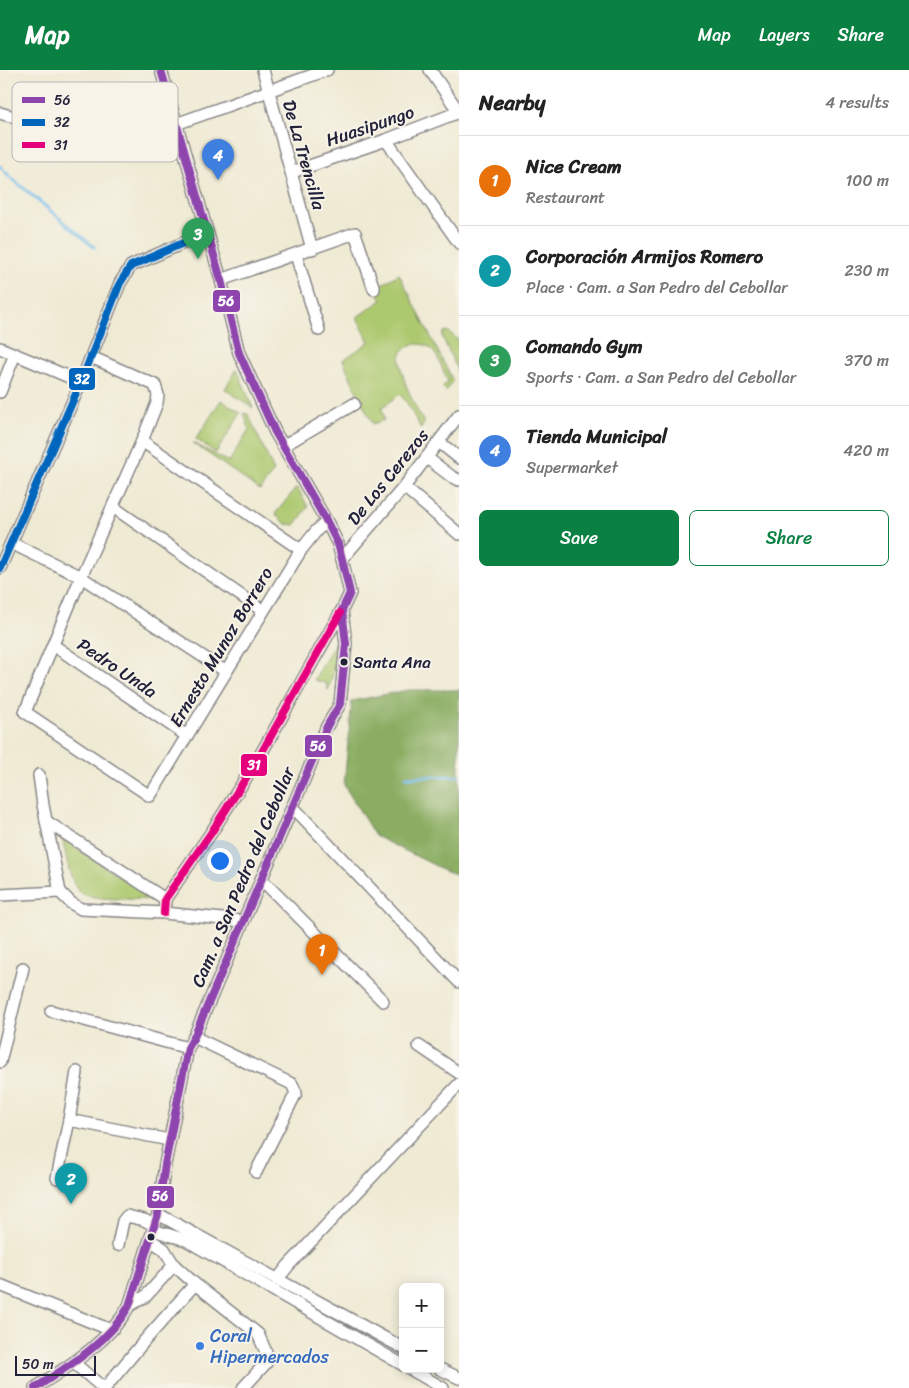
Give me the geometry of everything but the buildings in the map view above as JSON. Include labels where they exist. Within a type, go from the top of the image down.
[{"type":"street","name":"De La Trencilla","points":[[263,70],[312,248]]},
{"type":"street","points":[[178,118],[269,92],[327,70]]},
{"type":"street","points":[[430,70],[459,112]]},
{"type":"street","name":"Huasipungo","points":[[292,172],[386,140],[459,112]]},
{"type":"street","name":"Cam. a San Pedro del Cebollar","points":[[36,1388],[74,1363],[111,1330],[130,1306],[154,1227],[188,1048],[327,726],[340,704],[346,644],[342,610],[350,594],[338,544],[283,446],[239,353],[178,133]]},
{"type":"street","points":[[386,140],[459,243]]},
{"type":"street","points":[[0,568],[81,382],[120,283],[131,266],[206,233]]},
{"type":"street","points":[[220,280],[356,234],[374,289]]},
{"type":"street","points":[[296,255],[319,330]]},
{"type":"street","points":[[0,348],[81,382]]},
{"type":"street","points":[[0,392],[15,354]]},
{"type":"street","points":[[53,645],[81,577],[142,441],[158,394],[155,385],[91,357]]},
{"type":"street","points":[[283,446],[354,404]]},
{"type":"street","name":"De Los Cerezos","points":[[342,559],[404,488],[459,415]]},
{"type":"street","points":[[142,441],[301,550]]},
{"type":"street","points":[[439,442],[459,458]]},
{"type":"street","points":[[427,458],[459,480]]},
{"type":"street","points":[[404,488],[459,534]]},
{"type":"street","points":[[113,507],[263,611]]},
{"type":"street","name":"Ernesto Munoz Borrero","points":[[53,645],[25,712],[150,796],[301,550],[317,530],[327,522]]},
{"type":"street","points":[[11,543],[81,577],[225,671]]},
{"type":"street","points":[[164,913],[165,899],[211,833],[258,759],[342,610]]},
{"type":"street","name":"Pedro Unda","points":[[53,645],[187,736]]},
{"type":"street","points":[[39,775],[60,892],[71,903],[82,909],[164,913],[242,921]]},
{"type":"street","points":[[292,806],[459,982]]},
{"type":"street","points":[[46,820],[165,899]]},
{"type":"street","points":[[261,879],[383,1001]]},
{"type":"street","points":[[0,894],[60,892]]},
{"type":"street","points":[[0,1062],[23,968]]},
{"type":"street","points":[[51,1011],[188,1048]]},
{"type":"street","points":[[194,1037],[292,1084],[296,1093],[256,1172]]},
{"type":"street","points":[[419,1046],[459,1073]]},
{"type":"street","points":[[57,1178],[77,1072]]},
{"type":"street","points":[[277,1280],[459,1084]]},
{"type":"street","points":[[69,1120],[170,1140]]},
{"type":"street","points":[[118,1245],[127,1216],[186,1240],[399,1363]]},
{"type":"street","points":[[154,1227],[277,1280],[399,1346]]},
{"type":"street","points":[[154,1227],[174,1265],[258,1334],[263,1342],[266,1352],[266,1363],[251,1385]]},
{"type":"street","points":[[130,1306],[146,1296],[174,1265]]},
{"type":"street","points":[[74,1363],[104,1388],[195,1284]]},
{"type":"street","points":[[0,1285],[111,1330]]},
{"type":"street","points":[[444,1371],[459,1378]]},
{"type":"street","points":[[417,1373],[443,1388]]},
{"type":"green space","points":[[399,274],[453,381],[446,391],[442,387],[448,382],[437,358],[429,347],[418,344],[407,347],[403,351],[400,356],[401,370],[409,393],[424,423],[421,429],[400,394],[382,408],[384,420],[373,424],[343,360],[369,342],[357,317],[382,300],[374,289]]},
{"type":"green space","points":[[445,331],[449,332],[459,341],[458,372],[442,336]]},
{"type":"green space","points":[[237,369],[253,408],[225,389]]},
{"type":"green space","points":[[221,400],[241,413],[216,453],[196,439]]},
{"type":"green space","points":[[244,413],[248,414],[274,471],[260,490],[193,443],[229,462],[249,429]]},
{"type":"green space","points":[[297,487],[308,507],[295,525],[286,524],[275,514]]},
{"type":"green space","points":[[339,636],[333,674],[328,690],[326,683],[314,680]]},
{"type":"green space","points":[[408,690],[459,690],[459,875],[444,870],[375,836],[344,785],[352,701]]},
{"type":"green space","points":[[62,839],[154,899],[102,898],[78,891],[70,873]]},
{"type":"waterway","points":[[0,166],[10,177],[94,247]]},
{"type":"waterway","points":[[406,777],[459,776]]},
{"type":"transit line","name":"56","points":[[161,70],[164,82]]},
{"type":"transit line","name":"56","points":[[35,1388],[74,1362],[99,1342],[111,1331],[129,1306],[158,1214],[165,1164],[188,1048],[327,726],[340,704],[346,644],[342,610],[350,593],[338,544],[275,432],[239,353],[221,280],[178,130]]},
{"type":"transit line","name":"32","points":[[0,568],[81,382],[120,283],[131,266],[206,233]]},
{"type":"transit line","name":"31","points":[[164,913],[165,899],[211,833],[258,759],[340,613]]},
{"type":"place","name":"Tienda Municipal","points":[[218,180]]},
{"type":"place","name":"Comando Gym","points":[[198,259]]},
{"type":"place","name":"Santa Ana","points":[[344,662]]},
{"type":"place","name":"Nice Cream","points":[[322,975]]},
{"type":"place","name":"Corporación Armijos Romero","points":[[71,1204]]},
{"type":"place","name":"Coral Hipermercados","points":[[200,1346]]}]
